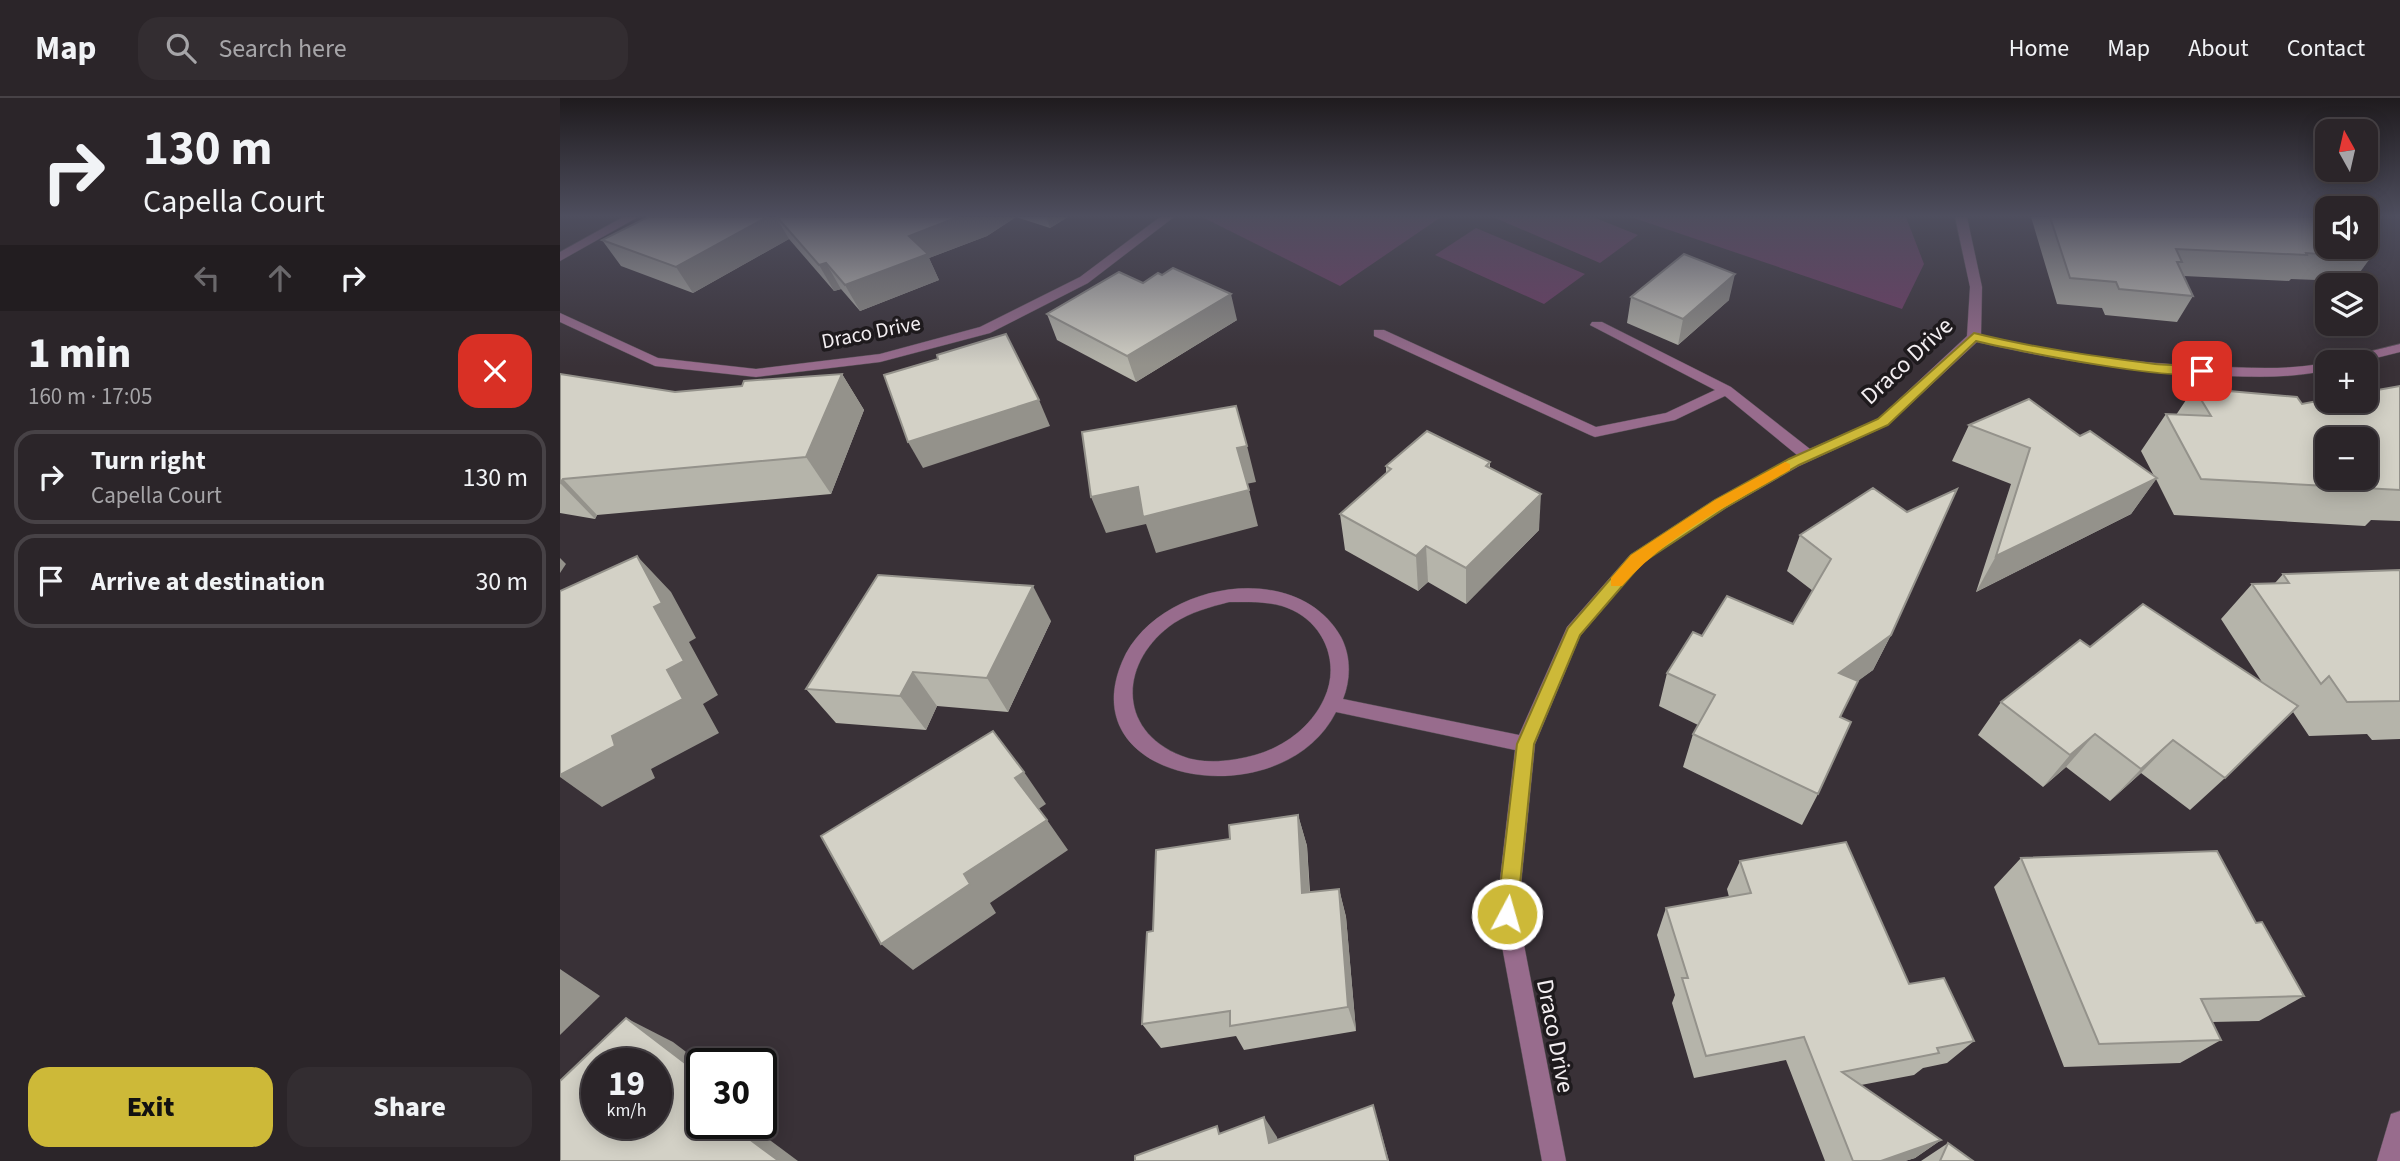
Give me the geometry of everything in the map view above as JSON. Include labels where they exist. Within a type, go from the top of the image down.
[{"type":"street","name":"Draco Drive","points":[[560,317],[655,362],[756,373],[880,358],[985,330],[1084,280],[1102,267]]},
{"type":"street","name":"Draco Drive","points":[[1554,1161],[1507,914],[1525,744],[1573,632],[1636,559],[1720,504],[1809,456],[1883,422],[1974,337],[1976,287],[1972,267]]},
{"type":"street","points":[[1597,325],[1726,390],[1809,456]]},
{"type":"street","points":[[1379,333],[1595,432],[1670,417],[1726,390]]},
{"type":"street","points":[[1974,337],[2026,350],[2176,371],[2305,372],[2315,369]]},
{"type":"street","points":[[2378,354],[2400,348]]},
{"type":"street","points":[[1229,596],[1264,596],[1296,604],[1322,621],[1338,645],[1341,674],[1332,704],[1314,730],[1287,750],[1254,764],[1217,770],[1183,766],[1154,753],[1133,733],[1121,706],[1124,676],[1138,646],[1163,622],[1194,605],[1229,596]]},
{"type":"street","points":[[1332,704],[1525,744]]},
{"type":"street","points":[[2389,1161],[2400,1123]]},
{"type":"shaded area","points":[[1301,267],[1368,267],[1340,286]]},
{"type":"shaded area","points":[[1461,267],[1567,267],[1585,274],[1544,304]]},
{"type":"shaded area","points":[[1777,267],[1923,267],[1902,309]]},
{"type":"building","points":[[829,267],[894,267],[845,285]]},
{"type":"building","points":[[1668,267],[1716,267],[1735,274],[1683,319],[1631,297]]},
{"type":"building","points":[[2066,267],[2179,267],[2193,296],[2119,289],[2116,282],[2070,278]]},
{"type":"building","points":[[1173,268],[1231,294],[1127,356],[1047,314],[1119,272],[1143,283],[1158,273],[1162,275]]},
{"type":"building","points":[[1006,334],[1039,400],[908,442],[884,375]]},
{"type":"building","points":[[560,374],[675,392],[742,386],[744,381],[842,374],[806,457],[563,479],[560,483]]},
{"type":"building","points":[[2400,386],[2400,490],[2378,489],[2378,427],[2315,427],[2315,485],[2201,479],[2166,414],[2211,416],[2194,388],[2297,397],[2302,404],[2315,402],[2315,413],[2378,413],[2378,390]]},
{"type":"building","points":[[2029,399],[2080,436],[2090,431],[2157,478],[1996,556],[2030,448],[1969,425]]},
{"type":"building","points":[[1236,406],[1247,446],[1237,448],[1249,490],[1143,517],[1138,487],[1091,497],[1082,432]]},
{"type":"building","points":[[1427,431],[1490,462],[1486,466],[1541,494],[1466,568],[1426,546],[1416,556],[1340,514],[1391,469],[1386,466]]},
{"type":"building","points":[[1873,488],[1907,512],[1957,489],[1891,635],[1839,673],[1858,681],[1840,717],[1851,722],[1818,794],[1693,734],[1715,695],[1667,673],[1693,632],[1702,636],[1727,596],[1793,624],[1831,559],[1800,535]]},
{"type":"building","points":[[637,556],[662,603],[654,607],[684,661],[667,670],[683,699],[612,736],[615,746],[560,775],[560,591]]},
{"type":"building","points":[[2400,570],[2400,701],[2347,702],[2329,676],[2321,684],[2252,584],[2289,583],[2283,574]]},
{"type":"building","points":[[878,575],[1033,586],[987,678],[913,672],[900,696],[806,689]]},
{"type":"building","points":[[2143,604],[2298,706],[2225,778],[2173,740],[2141,769],[2095,734],[2070,755],[2001,702],[2080,640],[2090,647]]},
{"type":"building","points":[[993,731],[1024,772],[1015,778],[1047,820],[964,874],[970,884],[881,944],[821,836]]},
{"type":"building","points":[[1298,815],[1302,893],[1339,889],[1348,1007],[1230,1026],[1230,1011],[1142,1024],[1147,932],[1153,931],[1156,850],[1230,839],[1229,825]]},
{"type":"building","points":[[1846,842],[1909,984],[1944,978],[1974,1041],[1937,1048],[1939,1053],[1842,1072],[1941,1140],[1881,1161],[1853,1161],[1804,1037],[1706,1056],[1682,978],[1688,978],[1666,908],[1751,893],[1740,861]]},
{"type":"building","points":[[2217,851],[2256,923],[2262,922],[2304,996],[2201,999],[2221,1040],[2099,1044],[2021,858]]},
{"type":"building","points":[[626,1018],[665,1048],[595,1048]]},
{"type":"building","points":[[672,1053],[686,1064],[686,1139],[749,1139],[779,1161],[560,1161],[560,1081],[581,1061],[581,1139],[672,1139]]},
{"type":"building","points":[[1373,1105],[1388,1161],[1135,1161],[1135,1156],[1217,1126],[1219,1134],[1264,1117],[1269,1143]]},
{"type":"building","points":[[1948,1143],[1973,1161],[1940,1161]]},
{"type":"slow traffic","points":[[1617,582],[1636,559],[1720,504],[1785,467]]},
{"type":"route","points":[[1507,914],[1525,744],[1573,632],[1636,559],[1720,504],[1794,462],[1883,422],[1974,337],[2026,350],[2176,371],[2202,371]]}]
